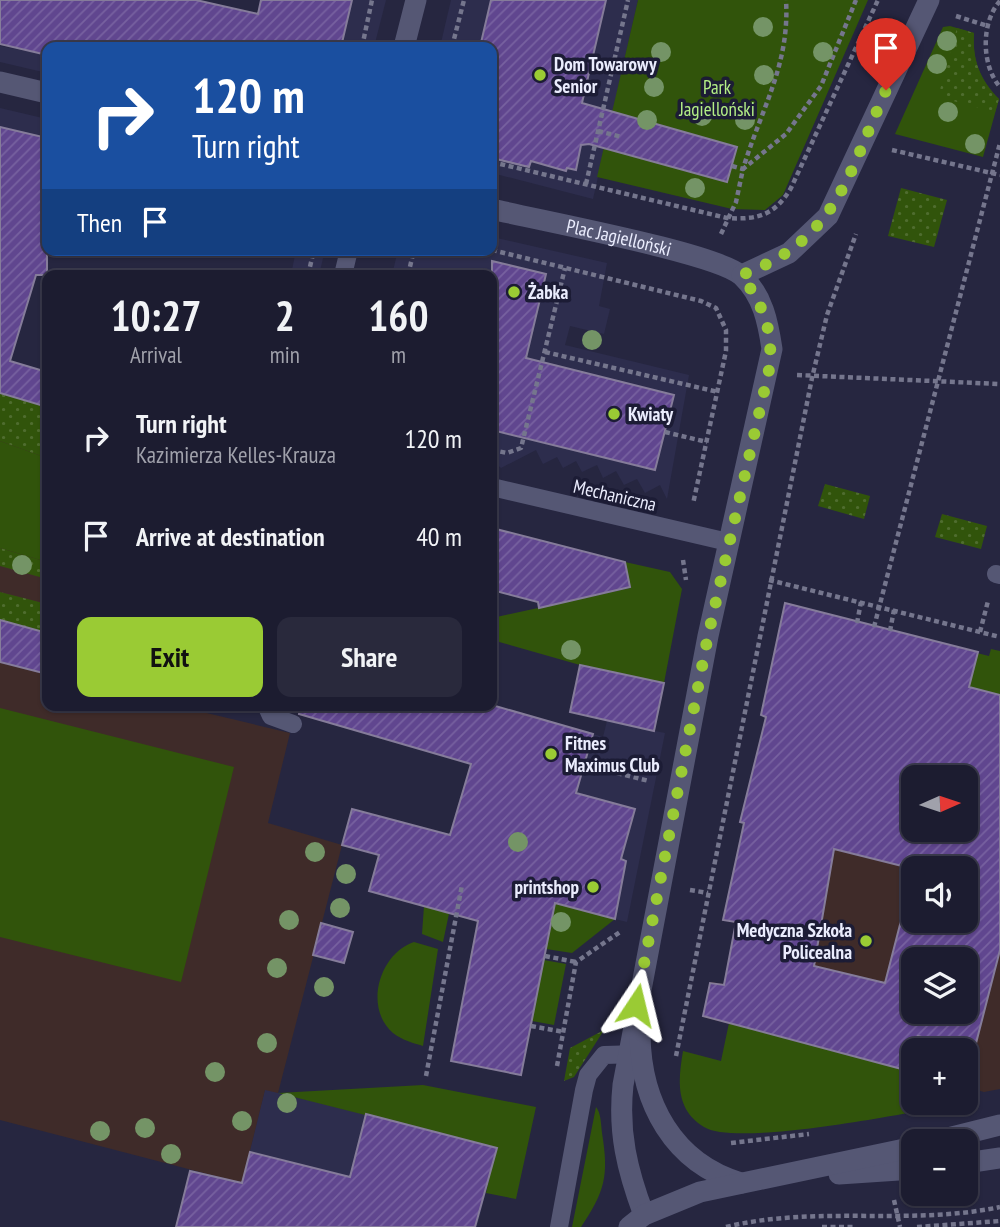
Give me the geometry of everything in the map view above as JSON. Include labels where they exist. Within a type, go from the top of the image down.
[{"type":"street","points":[[405,42],[416,0]]},
{"type":"street","points":[[901,1150],[700,1192],[637,1221],[620,1117],[634,1053],[641,981],[728,542],[772,349],[767,316],[741,275],[789,253],[828,216],[936,6]]},
{"type":"street","points":[[0,82],[42,92]]},
{"type":"street","name":"Plac Jagielloński","points":[[497,210],[693,256],[721,264],[741,275]]},
{"type":"street","points":[[634,1053],[649,1099],[672,1139],[703,1167],[741,1183]]},
{"type":"street","points":[[978,1130],[1000,1125]]},
{"type":"street","points":[[978,1161],[1000,1158]]},
{"type":"street","points":[[777,1176],[901,1170]]},
{"type":"lane","name":"Mechaniczna","points":[[497,488],[728,542]]},
{"type":"lane","points":[[269,711],[271,716],[293,724]]},
{"type":"lane","points":[[559,1227],[589,1075],[604,1055],[634,1053]]},
{"type":"path","points":[[363,42],[372,0]]},
{"type":"path","points":[[453,42],[464,0]]},
{"type":"path","points":[[586,184],[628,0]]},
{"type":"path","points":[[727,218],[736,202],[743,169],[784,56],[786,0]]},
{"type":"path","points":[[743,169],[786,134],[821,86],[856,0]]},
{"type":"path","points":[[497,163],[727,218],[766,216],[781,205],[878,0]]},
{"type":"path","points":[[1000,1],[988,26],[988,62],[1000,87]]},
{"type":"path","points":[[936,6],[988,26]]},
{"type":"path","points":[[598,131],[622,137]]},
{"type":"path","points":[[874,627],[1000,143]]},
{"type":"path","points":[[886,148],[1000,176]]},
{"type":"path","points":[[732,166],[743,169]]},
{"type":"path","points":[[674,1067],[769,580],[812,378],[827,315],[860,222]]},
{"type":"path","points":[[497,451],[507,453],[522,448],[565,268]]},
{"type":"path","points":[[544,352],[718,392]]},
{"type":"path","points":[[812,378],[1000,384]]},
{"type":"path","points":[[664,432],[707,442]]},
{"type":"path","points":[[769,580],[1000,637]]},
{"type":"path","points":[[856,622],[861,602]]},
{"type":"path","points":[[890,631],[894,610]]},
{"type":"path","points":[[584,765],[650,781]]},
{"type":"path","points":[[426,1076],[462,885]]},
{"type":"path","points":[[556,1072],[576,962],[620,931],[623,918]]},
{"type":"path","points":[[545,956],[576,962]]},
{"type":"path","points":[[531,1026],[564,1031]]},
{"type":"path","points":[[725,1143],[816,1133]]},
{"type":"path","points":[[726,1227],[781,1219],[937,1216],[1000,1208]]},
{"type":"path","points":[[917,1227],[1000,1221]]},
{"type":"path","points":[[822,1227],[854,1227]]},
{"type":"shaded area","points":[[352,0],[386,0],[375,42],[342,42]]},
{"type":"shaded area","name":"Dom Towarowy Senior","points":[[451,0],[638,0],[593,199],[497,174],[497,42],[441,42]]},
{"type":"shaded area","points":[[0,46],[42,54],[42,72],[0,62]]},
{"type":"shaded area","points":[[0,108],[42,118],[42,137],[0,127]]},
{"type":"shaded area","points":[[497,238],[607,263],[599,306],[610,309],[604,334],[570,326],[565,345],[689,375],[667,499],[660,485],[645,493],[637,479],[624,485],[616,471],[603,478],[597,465],[582,472],[576,461],[563,468],[557,457],[543,464],[536,450],[501,468],[497,464],[497,270],[393,270],[397,256],[497,256]]},
{"type":"shaded area","points":[[295,256],[324,256],[320,270],[292,270]]},
{"type":"shaded area","points":[[0,393],[42,406],[42,711],[198,711],[290,733],[268,823],[342,845],[278,1093],[265,1090],[242,1183],[0,1120]]},
{"type":"shaded area","points":[[607,721],[665,733],[627,922],[615,919],[626,861],[552,840],[576,793],[593,734],[603,737]]},
{"type":"shaded area","name":"Medyczna Szkoła Policealna","points":[[740,820],[836,842],[835,849],[901,866],[901,933],[978,933],[978,910],[1000,891],[1000,1089],[978,1090],[978,1038],[901,1038],[901,1069],[703,1017],[710,982],[724,984],[736,923],[723,920],[744,824]]},
{"type":"shaded area","points":[[265,1089],[497,1148],[477,1227],[203,1227],[215,1177],[242,1182]]},
{"type":"green space","name":"Park Jagielloński","points":[[638,0],[868,0],[783,195],[765,210],[732,209],[597,177]]},
{"type":"green space","points":[[950,26],[974,33],[974,52],[979,69],[999,99],[983,157],[895,134],[943,27]]},
{"type":"green space","points":[[957,28],[974,33],[974,52],[979,69],[999,99],[995,112],[938,97]]},
{"type":"green space","points":[[901,188],[947,200],[934,247],[888,236]]},
{"type":"green space","points":[[0,393],[42,406],[42,456],[0,441]]},
{"type":"green space","points":[[0,441],[42,456],[42,561],[0,548]]},
{"type":"green space","points":[[825,484],[870,496],[864,519],[818,506]]},
{"type":"green space","points":[[942,514],[987,526],[981,549],[935,537]]},
{"type":"green space","points":[[0,548],[42,561],[42,578],[0,566]]},
{"type":"green space","points":[[625,562],[670,572],[682,589],[664,683],[580,665],[497,641],[497,617],[630,588]]},
{"type":"green space","points":[[0,592],[42,603],[42,632],[0,620]]},
{"type":"green space","points":[[991,649],[1000,651],[1000,695],[969,687],[977,653],[989,656]]},
{"type":"green space","points":[[0,708],[234,767],[181,982],[0,937]]},
{"type":"green space","points":[[434,871],[457,876],[443,942],[422,934],[424,906]]},
{"type":"green space","points":[[555,903],[615,919],[572,953],[546,949]]},
{"type":"green space","points":[[414,942],[438,949],[423,1046],[393,1033],[384,1022],[377,996],[385,969],[392,957]]},
{"type":"green space","points":[[544,960],[566,964],[554,1025],[532,1021]]},
{"type":"green space","points":[[729,1023],[901,1069],[901,1114],[789,1131],[723,1132],[704,1127],[688,1112],[683,1103],[680,1073],[683,1051],[721,1061]]},
{"type":"green space","points":[[604,1030],[574,1077],[564,1081],[570,1048]]},
{"type":"green space","points":[[423,1085],[536,1107],[516,1199],[486,1193],[496,1148],[278,1093]]},
{"type":"green space","points":[[596,1107],[600,1115],[604,1148],[603,1183],[581,1227],[572,1227]]},
{"type":"building","points":[[0,0],[196,0],[258,14],[261,0],[352,0],[342,42],[42,42],[42,54],[0,44]]},
{"type":"building","name":"Dom Towarowy Senior","points":[[491,0],[606,0],[582,103],[737,147],[727,182],[589,144],[581,145],[576,170],[567,168],[566,171],[531,161],[529,167],[497,159],[497,42],[481,42]]},
{"type":"building","points":[[0,127],[42,137],[42,256],[47,256],[47,270],[42,270],[42,275],[36,275],[10,361],[42,371],[42,406],[0,393]]},
{"type":"building","points":[[492,261],[546,274],[526,358],[674,395],[655,470],[497,431],[497,270],[492,270]]},
{"type":"building","points":[[497,529],[625,562],[630,587],[539,608],[538,602],[497,591]]},
{"type":"building","points":[[785,603],[978,652],[969,687],[1000,695],[1000,950],[977,1038],[901,1038],[901,1069],[703,1016],[710,983],[724,985],[736,922],[723,920],[744,823],[740,822],[766,717],[761,715]]},
{"type":"building","points":[[0,620],[42,632],[42,673],[0,662]]},
{"type":"building","points":[[580,665],[664,683],[654,731],[570,712]]},
{"type":"building","points":[[497,706],[593,734],[576,793],[635,809],[621,859],[626,861],[615,919],[555,903],[521,1075],[451,1061],[478,921],[369,891],[379,855],[342,845],[352,809],[450,835],[471,764],[299,714],[299,711],[497,711]]},
{"type":"building","points":[[321,923],[353,932],[344,963],[313,955]]},
{"type":"building","points":[[366,1114],[497,1148],[475,1227],[176,1227],[190,1171],[242,1183],[250,1152],[350,1177]]},
{"type":"place","name":"Dom Towarowy Senior","points":[[540,75]]},
{"type":"place","name":"Żabka","points":[[514,292]]},
{"type":"place","name":"Kwiaty","points":[[614,414]]},
{"type":"place","name":"Fitnes Maximus Club","points":[[551,754]]},
{"type":"place","name":"printshop","points":[[593,887]]},
{"type":"place","name":"Medyczna Szkoła Policealna","points":[[866,941]]},
{"type":"route","points":[[636,1005],[708,636],[769,370],[772,349],[767,316],[760,301],[741,275],[768,265],[801,245],[828,216],[886,90]]}]
